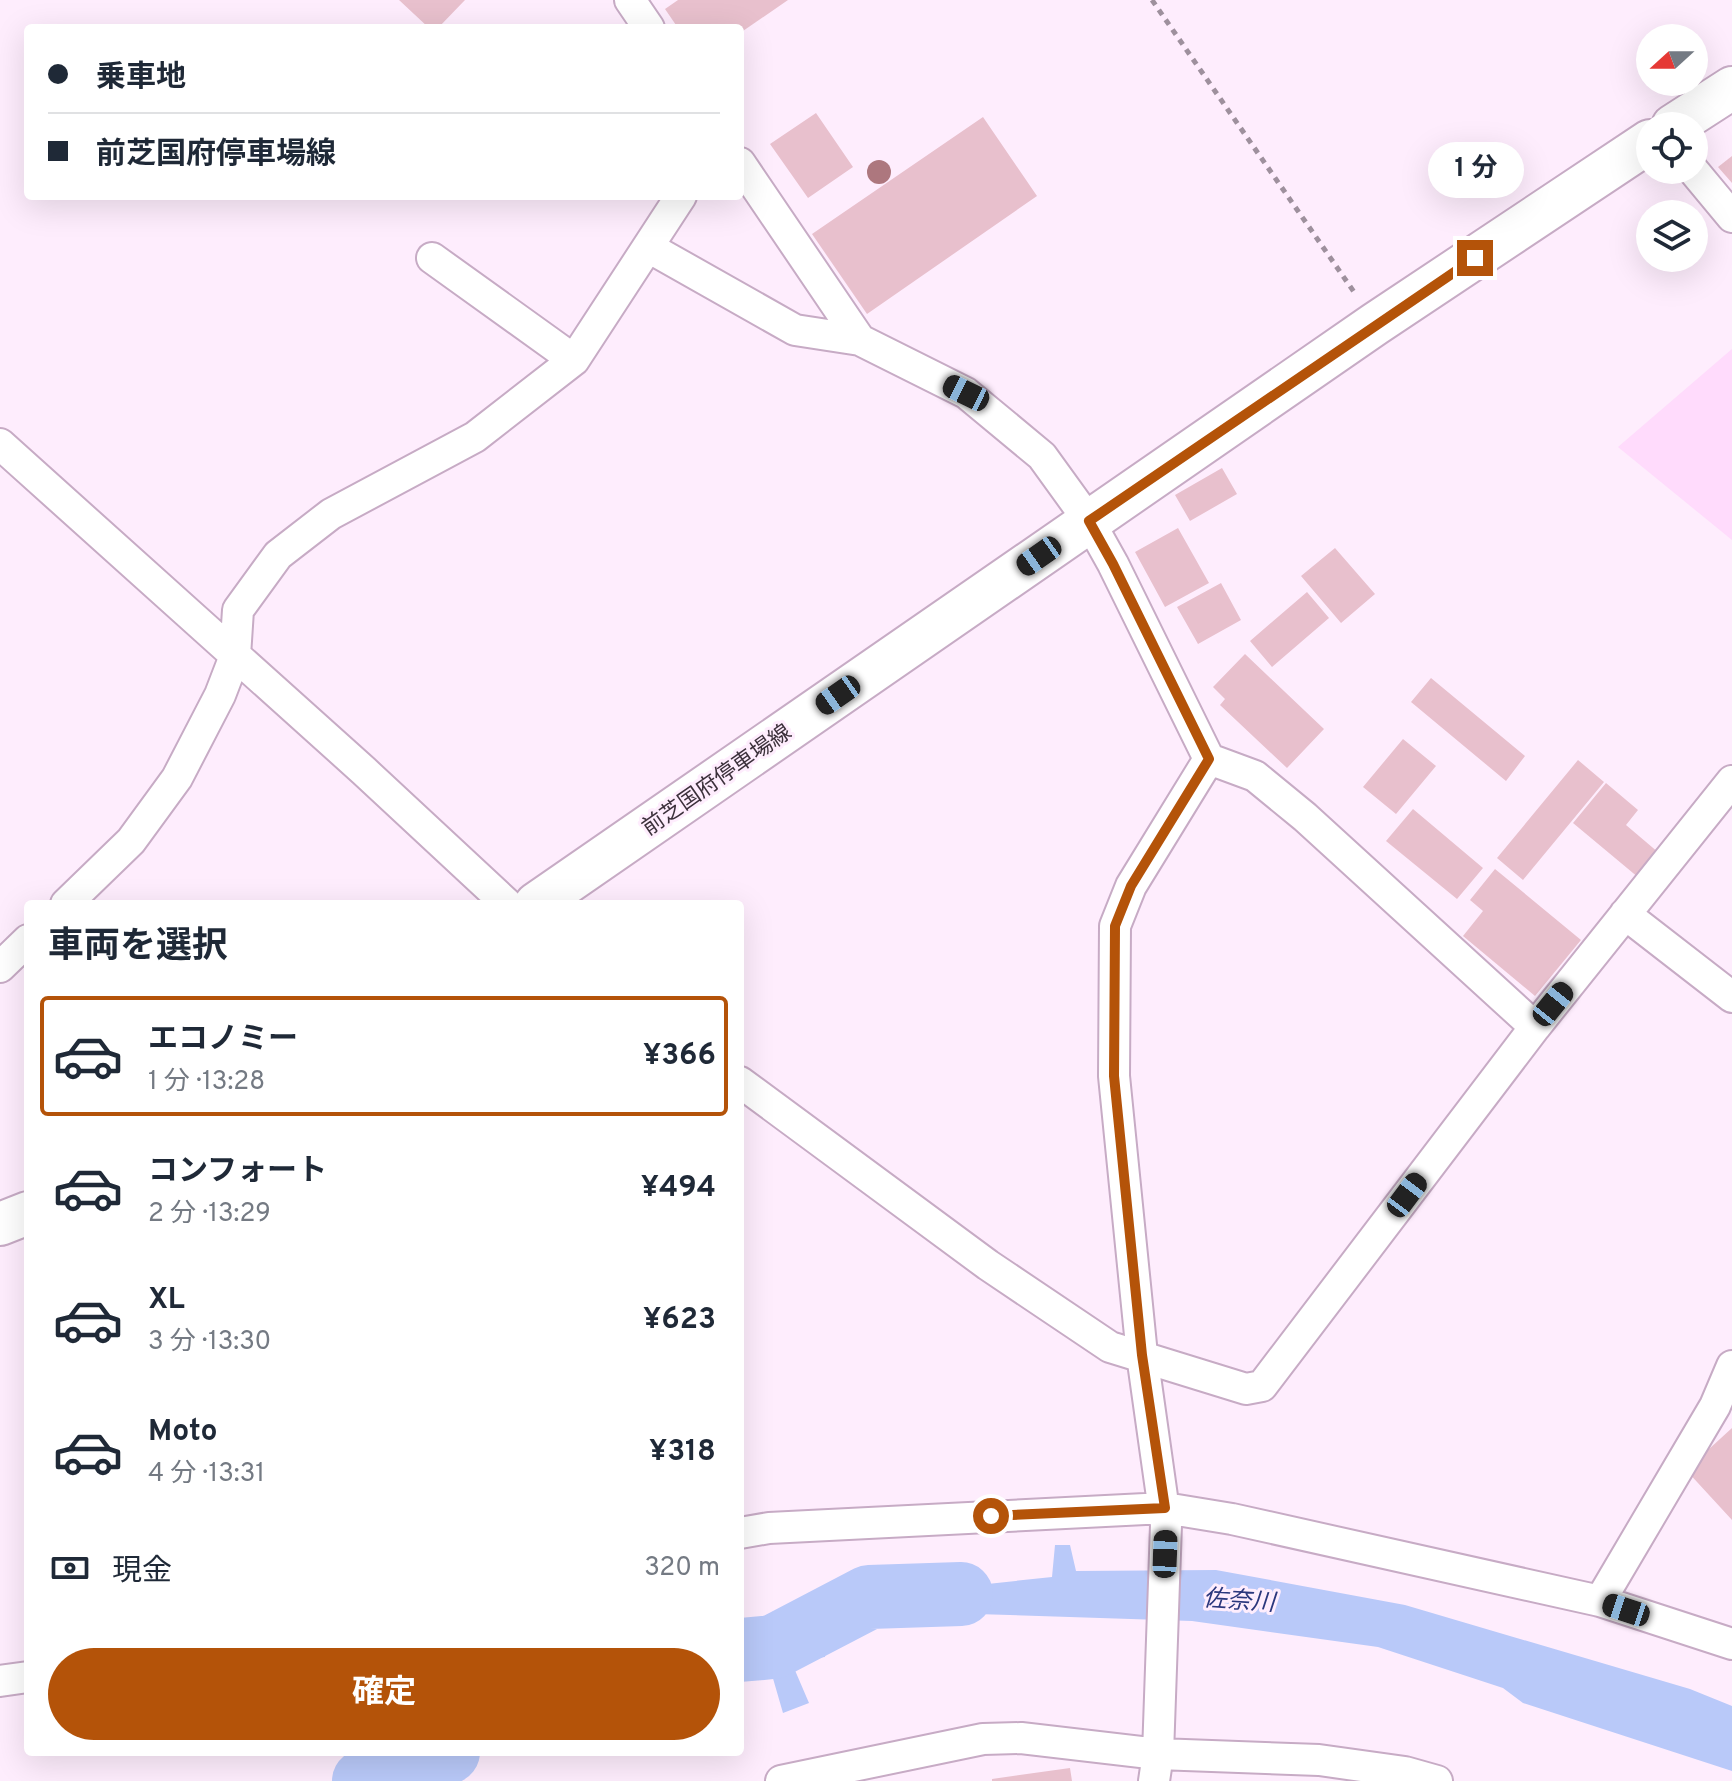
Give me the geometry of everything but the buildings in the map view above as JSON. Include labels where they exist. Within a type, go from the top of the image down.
[{"type":"main road","points":[[1695,112],[1732,88]]},
{"type":"main road","name":"前芝国府停車場線","points":[[542,900],[1375,324],[1636,150]]},
{"type":"main road","points":[[0,1224],[24,1215]]},
{"type":"street","points":[[630,0],[646,24]]},
{"type":"street","points":[[744,169],[860,340]]},
{"type":"street","points":[[1705,184],[1732,217]]},
{"type":"street","points":[[70,900],[131,841],[177,778],[220,695],[235,656],[238,610],[278,555],[331,514],[475,437],[574,360],[678,200]]},
{"type":"street","points":[[648,247],[795,330],[860,340],[966,393],[1042,456],[1089,521],[1113,564],[1209,759],[1255,776],[1305,817],[1535,1027]]},
{"type":"street","points":[[432,258],[574,360]]},
{"type":"street","points":[[0,444],[503,900]]},
{"type":"street","points":[[1157,1755],[1166,1516],[1142,1355],[1114,1076],[1115,926],[1131,886],[1209,759]]},
{"type":"street","points":[[744,1085],[988,1265],[1110,1347],[1246,1389],[1262,1386],[1535,1027],[1732,781]]},
{"type":"street","points":[[1625,914],[1732,997]]},
{"type":"street","points":[[0,967],[24,944]]},
{"type":"street","points":[[1600,1601],[1715,1406],[1732,1366]]},
{"type":"street","points":[[744,1532],[785,1527],[1166,1516],[1247,1522],[1600,1601],[1732,1644]]},
{"type":"street","points":[[0,1681],[24,1678]]},
{"type":"street","points":[[781,1781],[983,1739],[1021,1738],[1157,1755],[1319,1760],[1405,1772],[1437,1781]]},
{"type":"path","points":[[1152,0],[1375,324]]},
{"type":"shaded area","points":[[1732,349],[1732,540],[1618,447]]},
{"type":"water","points":[[1055,1545],[1070,1545],[1076,1571],[1216,1570],[1405,1605],[1690,1689],[1732,1706],[1732,1771],[1523,1703],[1503,1688],[1378,1647],[1192,1621],[976,1614],[877,1601],[829,1620],[825,1657],[791,1661],[809,1703],[783,1713],[759,1630],[794,1621],[790,1605],[1052,1577]]},
{"type":"waterway","name":"佐奈川","points":[[744,1650],[773,1647],[869,1597],[961,1594]]},
{"type":"waterway","name":"佐奈川","points":[[364,1781],[441,1756]]},
{"type":"route","points":[[991,1516],[1165,1508],[1142,1355],[1114,1076],[1115,926],[1131,886],[1209,759],[1089,521],[1475,258]]}]
